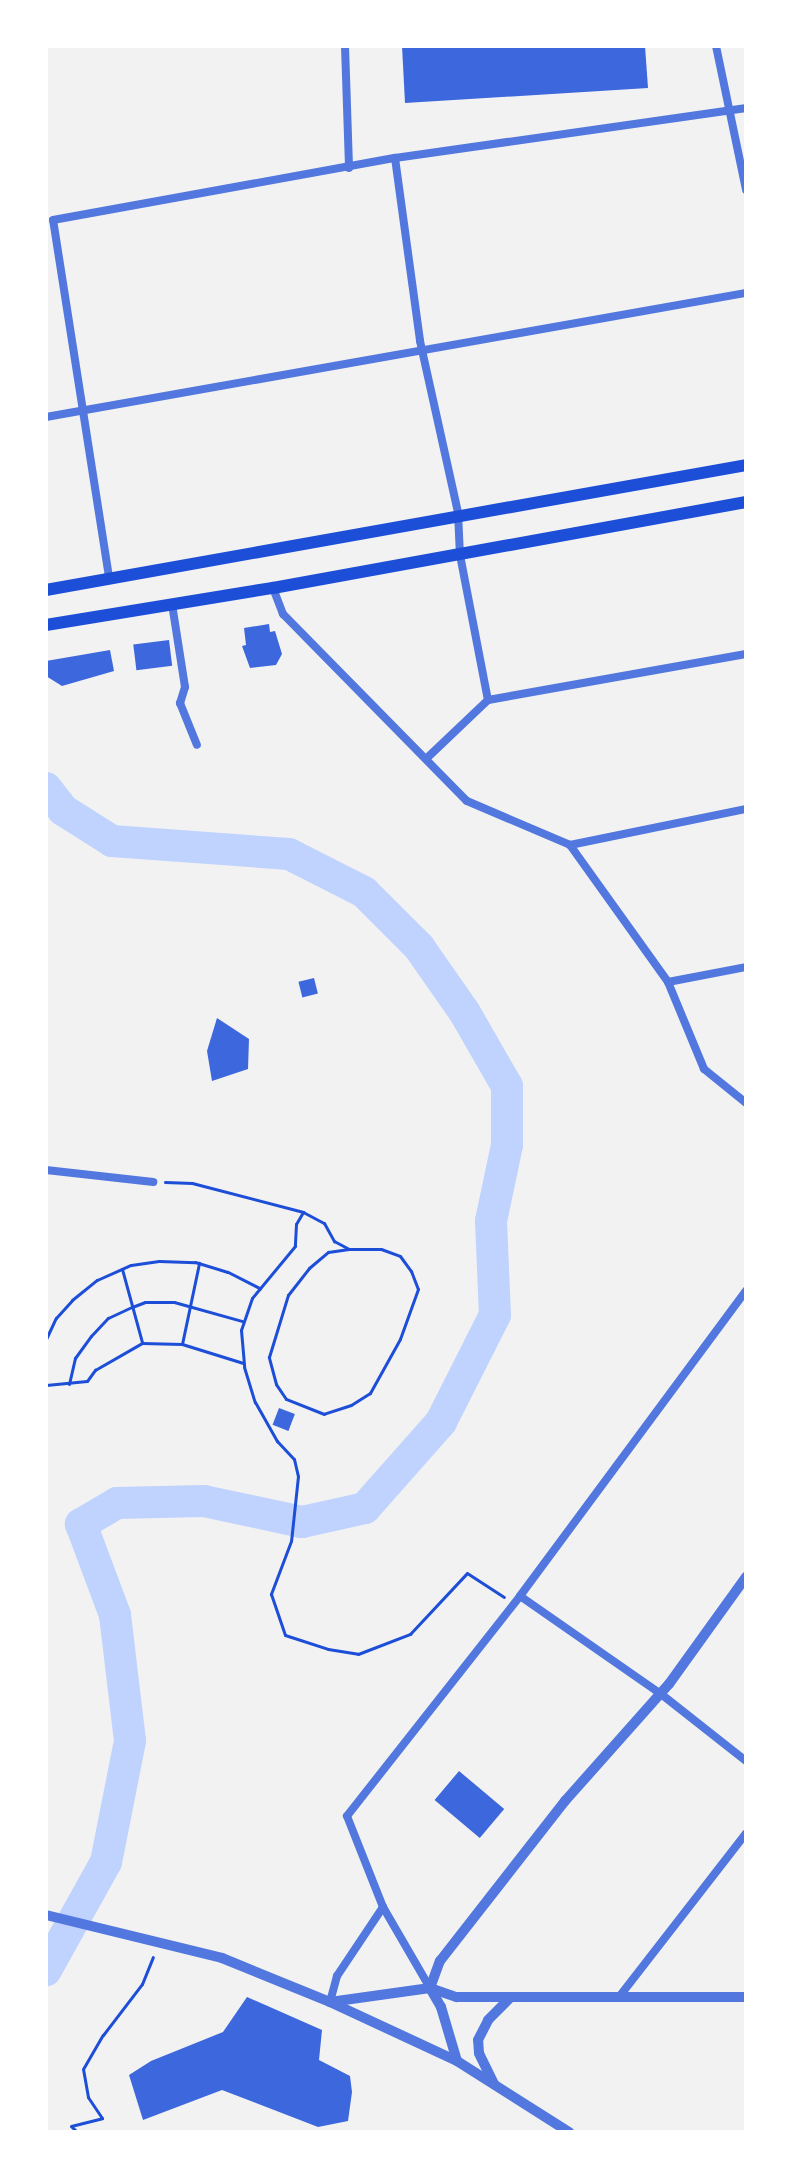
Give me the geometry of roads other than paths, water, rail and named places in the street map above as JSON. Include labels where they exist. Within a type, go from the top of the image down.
[{"type":"main road","points":[[46,590],[458,513],[746,465]]},
{"type":"main road","points":[[46,625],[273,588],[746,502]]},
{"type":"street","points":[[345,46],[349,168]]},
{"type":"street","points":[[716,46],[746,190]]},
{"type":"street","points":[[109,577],[53,220],[395,158],[746,108]]},
{"type":"street","points":[[395,158],[422,351],[458,513],[460,555],[488,700]]},
{"type":"street","points":[[46,417],[746,293]]},
{"type":"street","points":[[273,588],[283,614],[467,801],[570,845],[668,982],[704,1069],[746,1103]]},
{"type":"street","points":[[172,604],[185,687],[180,703],[197,745]]},
{"type":"street","points":[[427,758],[488,700],[746,654]]},
{"type":"street","points":[[570,845],[746,809]]},
{"type":"street","points":[[668,982],[746,967]]},
{"type":"street","points":[[46,1170],[153,1182]]},
{"type":"street","points":[[457,2061],[441,2007],[383,1907],[347,1816],[517,1600],[746,1291]]},
{"type":"street","points":[[430,1988],[440,1961],[565,1801],[661,1694],[746,1577]]},
{"type":"street","points":[[517,1600],[661,1694],[746,1761]]},
{"type":"street","points":[[619,1997],[746,1833]]},
{"type":"street","points":[[330,2002],[337,1976],[383,1907]]},
{"type":"street","points":[[46,1915],[222,1958],[330,2002],[457,2061],[569,2132]]},
{"type":"street","points":[[330,2002],[430,1988],[456,1997],[746,1997]]},
{"type":"street","points":[[495,2085],[479,2053],[478,2040],[488,2020],[510,1998]]},
{"type":"waterway","points":[[46,788],[63,810],[112,841],[289,854],[364,892],[419,947],[465,1013],[507,1086],[507,1145],[491,1221],[495,1315],[441,1422],[365,1508],[302,1522],[204,1501],[117,1503],[81,1524],[115,1615],[130,1741],[106,1862],[46,1970]]}]
